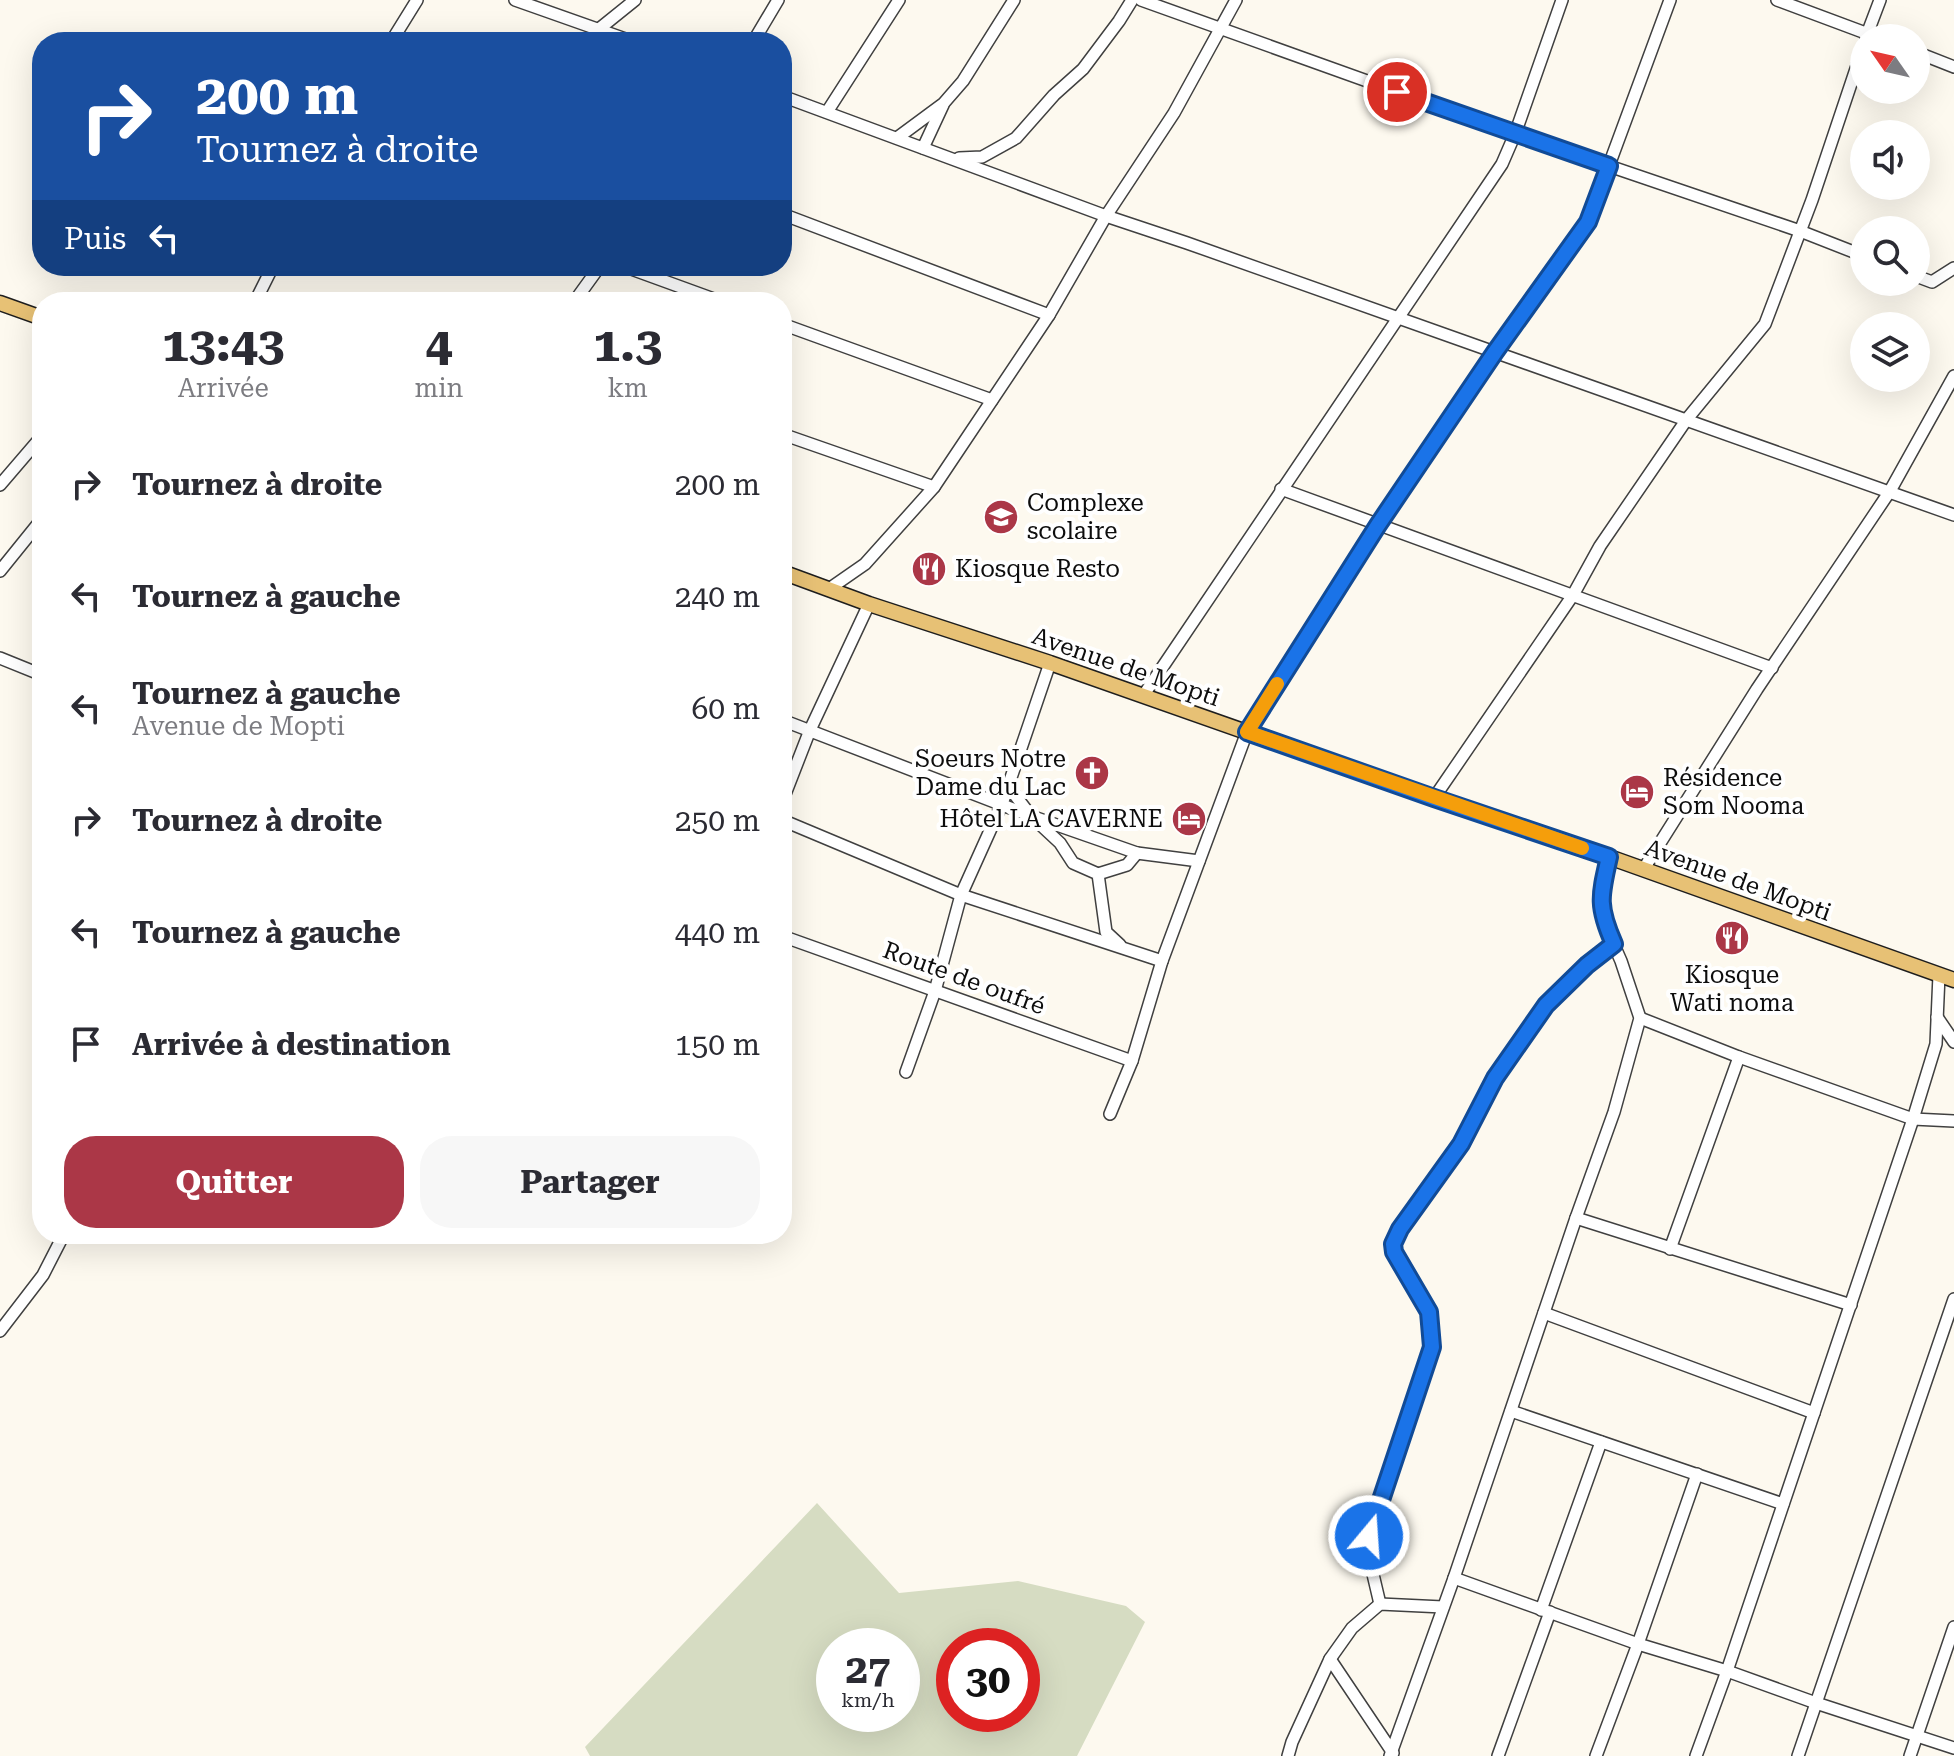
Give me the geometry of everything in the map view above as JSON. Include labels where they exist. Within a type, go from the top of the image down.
[{"type":"main road","points":[[0,303],[32,314]]},
{"type":"main road","name":"Avenue de Mopti","points":[[792,576],[1609,857],[1954,980]]},
{"type":"street","points":[[397,32],[417,0]]},
{"type":"street","points":[[515,0],[542,4],[607,32]]},
{"type":"street","points":[[599,29],[635,0]]},
{"type":"street","points":[[759,32],[778,0]]},
{"type":"street","points":[[827,112],[899,0]]},
{"type":"street","points":[[897,138],[943,104],[963,81],[1014,0]]},
{"type":"street","points":[[952,159],[982,157],[1016,138],[1054,95],[1083,69],[1132,0]]},
{"type":"street","points":[[1141,0],[1850,251]]},
{"type":"street","points":[[829,589],[865,564],[934,487],[1049,315],[1106,216],[1174,113],[1236,0]]},
{"type":"street","points":[[1143,696],[1502,164],[1562,0]]},
{"type":"street","points":[[1110,1114],[1132,1061],[1162,961],[1247,732],[1378,525],[1588,222],[1670,0]]},
{"type":"street","points":[[1777,0],[1850,31]]},
{"type":"street","points":[[1873,24],[1880,0]]},
{"type":"street","points":[[1930,58],[1954,67]]},
{"type":"street","points":[[1434,798],[1573,595],[1600,546],[1687,419],[1765,324],[1850,92]]},
{"type":"street","points":[[792,100],[1106,216],[1954,515]]},
{"type":"street","points":[[923,148],[943,104]]},
{"type":"street","points":[[792,218],[1049,315]]},
{"type":"street","points":[[1930,281],[1954,268]]},
{"type":"street","points":[[650,276],[694,292]]},
{"type":"street","points":[[792,328],[992,400]]},
{"type":"street","points":[[1643,870],[1890,491],[1954,376]]},
{"type":"street","points":[[792,437],[934,487]]},
{"type":"street","points":[[0,485],[32,448]]},
{"type":"street","points":[[1281,489],[1772,668]]},
{"type":"street","points":[[0,571],[32,531]]},
{"type":"street","points":[[792,776],[810,730],[869,604]]},
{"type":"street","points":[[0,658],[32,671]]},
{"type":"street","points":[[906,1072],[935,991],[961,895],[1002,804],[1050,663]]},
{"type":"street","points":[[792,724],[1031,816],[1137,853],[1199,861]]},
{"type":"street","points":[[1008,786],[1031,816],[1060,843],[1073,863],[1098,874],[1127,865],[1137,853]]},
{"type":"street","points":[[792,824],[961,895],[1162,961]]},
{"type":"street","points":[[1393,1754],[1614,1112],[1640,1018],[1606,927],[1600,898],[1609,857]]},
{"type":"street","points":[[1098,874],[1106,932],[1125,949]]},
{"type":"street","name":"Route de oufré","points":[[792,940],[1132,1061]]},
{"type":"street","points":[[1380,1604],[1368,1553],[1369,1536],[1432,1347],[1429,1312],[1394,1252],[1393,1244],[1400,1229],[1461,1144],[1495,1078],[1546,1005],[1614,944]]},
{"type":"street","points":[[1696,1756],[1913,1119],[1936,1044],[1939,975]]},
{"type":"street","points":[[1937,1017],[1954,1042]]},
{"type":"street","points":[[1640,1018],[1913,1119],[1954,1121]]},
{"type":"street","points":[[1670,1249],[1739,1057]]},
{"type":"street","points":[[1576,1218],[1851,1305]]},
{"type":"street","points":[[0,1331],[43,1275],[59,1244]]},
{"type":"street","points":[[1798,1756],[1954,1299]]},
{"type":"street","points":[[1544,1313],[1814,1413]]},
{"type":"street","points":[[1511,1411],[1783,1504]]},
{"type":"street","points":[[1498,1756],[1601,1442]]},
{"type":"street","points":[[1596,1756],[1697,1474]]},
{"type":"street","points":[[1454,1578],[1638,1644],[1954,1748]]},
{"type":"street","points":[[1288,1756],[1330,1659],[1352,1628],[1380,1604],[1443,1607]]},
{"type":"street","points":[[1910,1756],[1954,1627]]},
{"type":"street","points":[[1330,1659],[1393,1754]]},
{"type":"green space","points":[[817,1503],[899,1593],[1018,1581],[1126,1606],[1145,1622],[1077,1756],[590,1756],[585,1747]]},
{"type":"slow traffic","points":[[1277,684],[1247,732],[1582,848]]},
{"type":"place","name":"Complexe scolaire","points":[[1001,517]]},
{"type":"place","name":"Kiosque Resto","points":[[929,569]]},
{"type":"place","name":"Soeurs Notre Dame du Lac","points":[[1092,773]]},
{"type":"place","name":"Résidence Som Nooma","points":[[1637,792]]},
{"type":"place","name":"Hôtel LA CAVERNE","points":[[1189,819]]},
{"type":"place","name":"Kiosque Wati noma","points":[[1732,938]]},
{"type":"route","points":[[1369,1536],[1432,1347],[1429,1312],[1394,1252],[1393,1244],[1400,1229],[1461,1144],[1495,1078],[1546,1005],[1614,944],[1606,927],[1600,898],[1609,857],[1247,732],[1378,525],[1588,222],[1609,166],[1397,92]]}]
